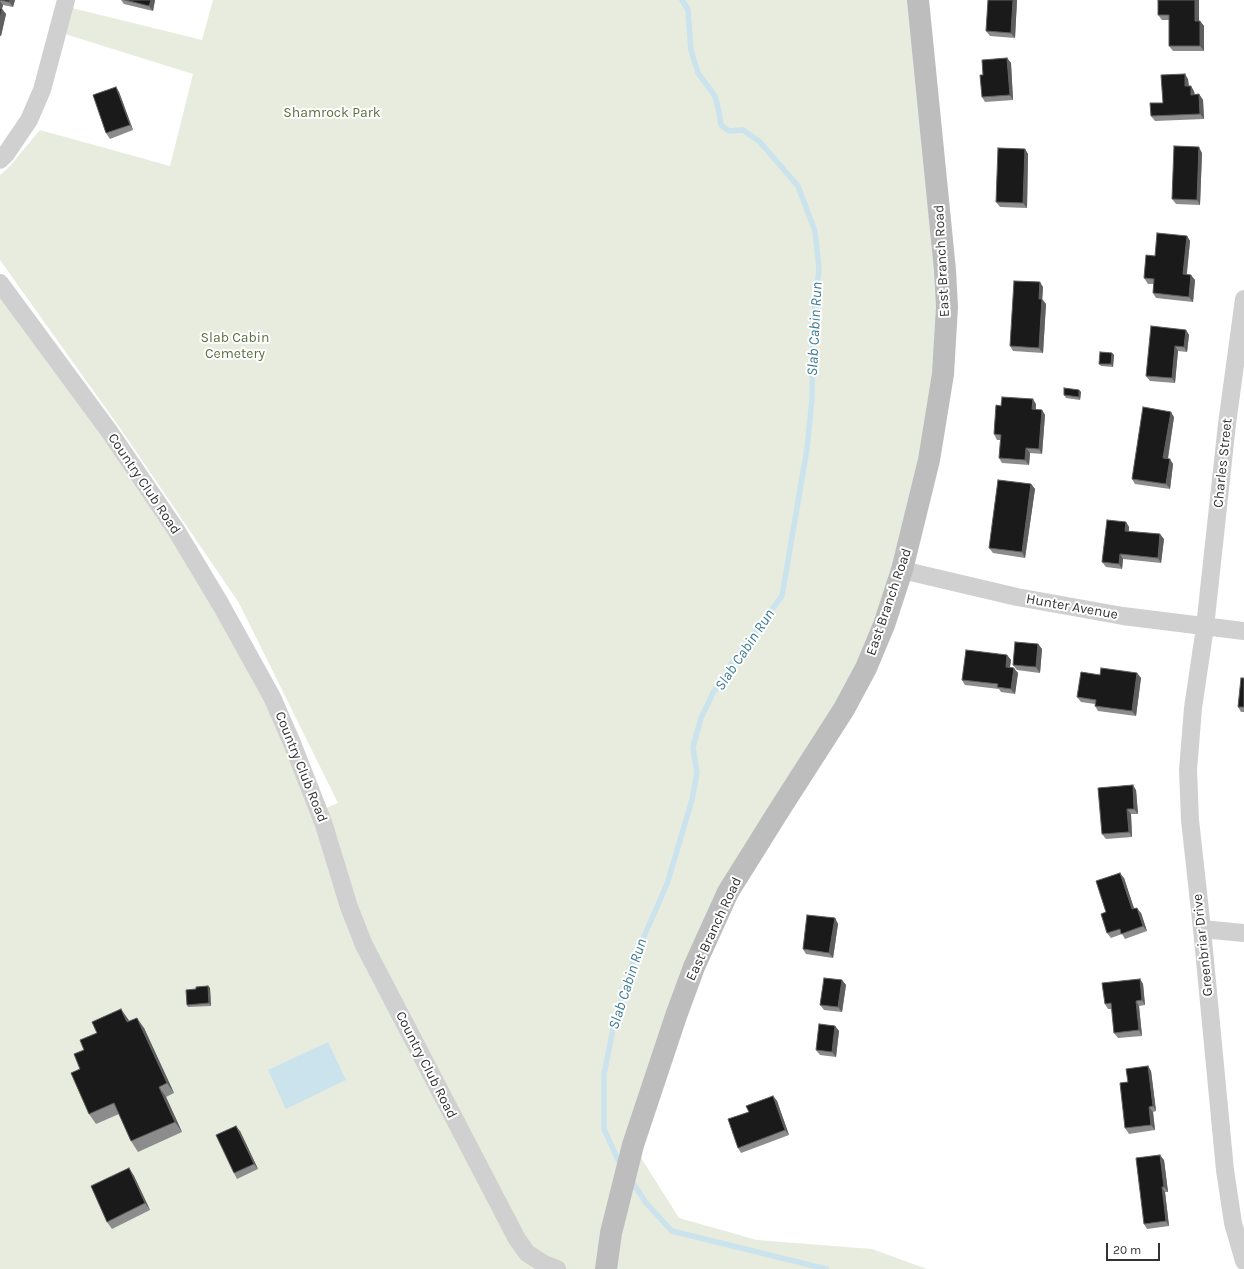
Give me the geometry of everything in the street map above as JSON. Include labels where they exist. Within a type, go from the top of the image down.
[{"type":"main road","name":"East Branch Road","points":[[606,1269],[610,1233],[633,1145],[676,1016],[692,974],[728,892],[844,709],[866,668],[884,624],[902,570],[929,460],[940,398],[947,307],[945,270],[918,0]]},
{"type":"street","points":[[0,160],[6,154],[29,120],[42,90],[66,0]]},
{"type":"street","name":"Country Club Road","points":[[0,283],[113,438],[176,530],[224,611],[272,698],[292,743],[324,824],[349,907],[364,945],[517,1239],[527,1253],[544,1264],[558,1269]]},
{"type":"street","name":"Charles Street","points":[[1204,627],[1227,424],[1244,299]]},
{"type":"street","name":"Hunter Avenue","points":[[902,570],[1017,597],[1123,616],[1244,631]]},
{"type":"street","name":"Greenbriar Drive","points":[[1204,627],[1193,708],[1188,770],[1190,820],[1225,1170],[1233,1223],[1244,1261]]},
{"type":"street","points":[[1202,929],[1244,934]]},
{"type":"green space","points":[[213,0],[918,0],[943,374],[884,625],[728,892],[633,1145],[679,1218],[757,1240],[872,1249],[927,1269],[0,1269],[0,287],[221,605],[319,811],[338,803],[239,603],[122,431],[0,260],[0,175],[9,167],[40,130],[170,166],[193,74],[65,34],[72,8],[202,40]]},
{"type":"water","points":[[328,1042],[346,1080],[286,1109],[268,1070]]},
{"type":"building","points":[[125,0],[151,0],[149,6]]},
{"type":"building","points":[[988,0],[1013,0],[1011,33],[986,31]]},
{"type":"building","points":[[1158,0],[1195,0],[1195,21],[1200,21],[1200,46],[1169,46],[1169,15],[1158,15]]},
{"type":"building","points":[[0,8],[2,9],[0,19]]},
{"type":"building","points":[[1007,58],[1010,95],[982,97],[980,75],[983,75],[982,60]]},
{"type":"building","points":[[1185,74],[1185,86],[1191,86],[1191,95],[1199,94],[1200,114],[1151,116],[1150,103],[1163,103],[1161,75]]},
{"type":"building","points":[[116,87],[130,125],[106,133],[93,95]]},
{"type":"building","points":[[1174,146],[1199,147],[1197,200],[1172,199]]},
{"type":"building","points":[[998,148],[1025,149],[1023,203],[996,202]]},
{"type":"building","points":[[1157,233],[1187,236],[1183,274],[1191,275],[1189,297],[1153,293],[1154,279],[1144,278],[1146,255],[1155,256]]},
{"type":"building","points":[[1014,281],[1040,282],[1039,299],[1042,299],[1039,348],[1010,346]]},
{"type":"building","points":[[1151,326],[1186,330],[1184,347],[1175,346],[1172,378],[1146,376]]},
{"type":"building","points":[[1100,352],[1112,353],[1111,364],[1099,364]]},
{"type":"building","points":[[1064,388],[1079,390],[1079,397],[1064,395]]},
{"type":"building","points":[[1002,397],[1033,399],[1032,409],[1042,410],[1039,449],[1026,448],[1025,460],[999,458],[1001,435],[994,434],[996,405],[1001,406]]},
{"type":"building","points":[[1143,407],[1171,412],[1163,458],[1170,459],[1166,484],[1132,479]]},
{"type":"building","points":[[998,480],[1031,484],[1022,552],[989,548]]},
{"type":"building","points":[[1107,520],[1126,522],[1125,531],[1160,534],[1158,558],[1120,554],[1119,564],[1102,562]]},
{"type":"building","points":[[1015,642],[1038,644],[1036,667],[1013,665]]},
{"type":"building","points":[[966,650],[1007,655],[1006,667],[1014,668],[1011,689],[997,687],[998,684],[962,680]]},
{"type":"building","points":[[1101,668],[1137,673],[1132,711],[1095,706],[1096,700],[1077,697],[1081,672],[1100,675]]},
{"type":"building","points":[[1241,678],[1244,678],[1244,707],[1238,707]]},
{"type":"building","points":[[1133,785],[1134,809],[1127,809],[1129,832],[1102,834],[1098,788]]},
{"type":"building","points":[[1120,873],[1132,909],[1137,908],[1143,926],[1121,934],[1120,929],[1107,933],[1101,914],[1106,912],[1096,881]]},
{"type":"building","points":[[807,915],[835,918],[829,953],[803,949]]},
{"type":"building","points":[[824,978],[842,980],[838,1007],[820,1005]]},
{"type":"building","points":[[1140,979],[1142,1000],[1136,1001],[1139,1030],[1114,1033],[1111,1003],[1105,1004],[1102,983]]},
{"type":"building","points":[[208,986],[209,1003],[187,1005],[186,990]]},
{"type":"building","points":[[121,1009],[127,1022],[137,1018],[167,1083],[159,1087],[175,1122],[131,1141],[114,1103],[89,1114],[71,1073],[80,1069],[74,1054],[84,1050],[80,1040],[97,1033],[92,1022]]},
{"type":"building","points":[[819,1024],[835,1026],[832,1052],[816,1050]]},
{"type":"building","points":[[1148,1066],[1153,1106],[1149,1107],[1151,1125],[1125,1128],[1120,1083],[1128,1082],[1126,1069]]},
{"type":"building","points":[[773,1096],[785,1130],[738,1148],[728,1119],[749,1112],[746,1106]]},
{"type":"building","points":[[236,1126],[254,1164],[234,1173],[216,1135]]},
{"type":"building","points":[[1160,1155],[1166,1221],[1144,1224],[1136,1158]]},
{"type":"building","points":[[129,1168],[145,1203],[107,1222],[91,1186]]},
{"type":"waterway","name":"Slab Cabin Run","points":[[621,1165],[604,1129],[604,1074],[613,1029],[631,966],[667,884],[692,800],[697,773],[693,747],[701,718],[713,693],[733,662],[782,596],[807,449],[812,399],[813,323],[819,269],[815,231],[798,186],[760,142],[743,130],[729,131],[721,125],[715,96],[698,73],[691,50],[688,10],[682,0]]},
{"type":"waterway","name":"Slab Cabin Run","points":[[631,1180],[646,1203],[672,1231],[826,1269]]},
{"type":"park label","name":"Shamrock Park","points":[[332,113]]},
{"type":"park label","name":"Slab Cabin Cemetery","points":[[235,346]]}]
